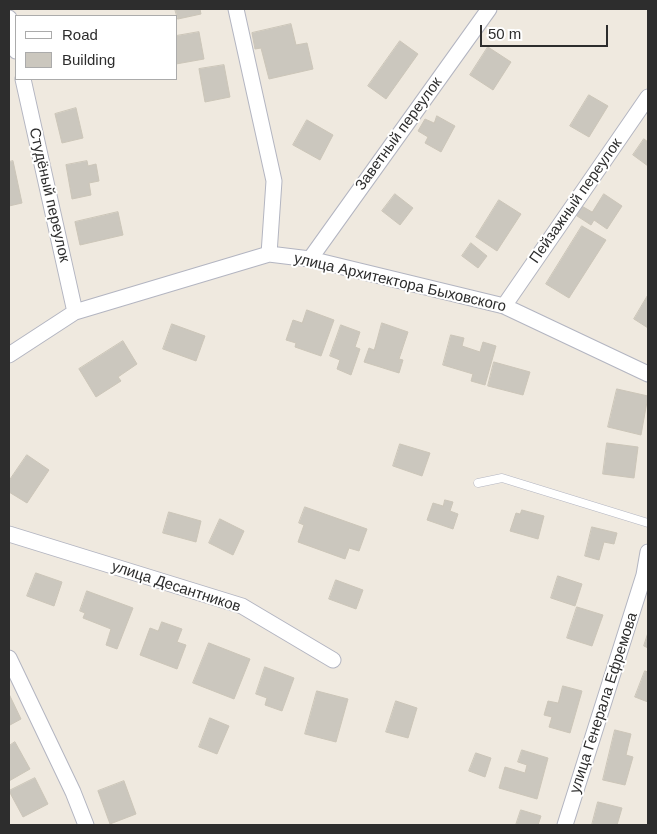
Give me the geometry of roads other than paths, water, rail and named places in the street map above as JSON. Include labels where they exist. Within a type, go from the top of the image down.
[{"type":"street","points":[[236,9],[274,181],[270,254]]},
{"type":"street","name":"Заветный переулок","points":[[310,259],[489,9]]},
{"type":"street","points":[[9,18],[15,46]]},
{"type":"street","name":"Студёный переулок","points":[[22,80],[75,312]]},
{"type":"street","name":"Пейзажный переулок","points":[[504,306],[648,96]]},
{"type":"street","name":"улица Архитектора Быховского","points":[[9,356],[75,312],[270,254],[310,259],[504,306],[648,374]]},
{"type":"street","name":"улица Десантников","points":[[9,534],[242,606],[333,660]]},
{"type":"street","name":"улица Генерала Ефремова","points":[[565,825],[644,575],[648,552]]},
{"type":"street","points":[[9,658],[73,792],[86,825]]},
{"type":"lane","points":[[478,483],[502,478],[648,523]]}]
